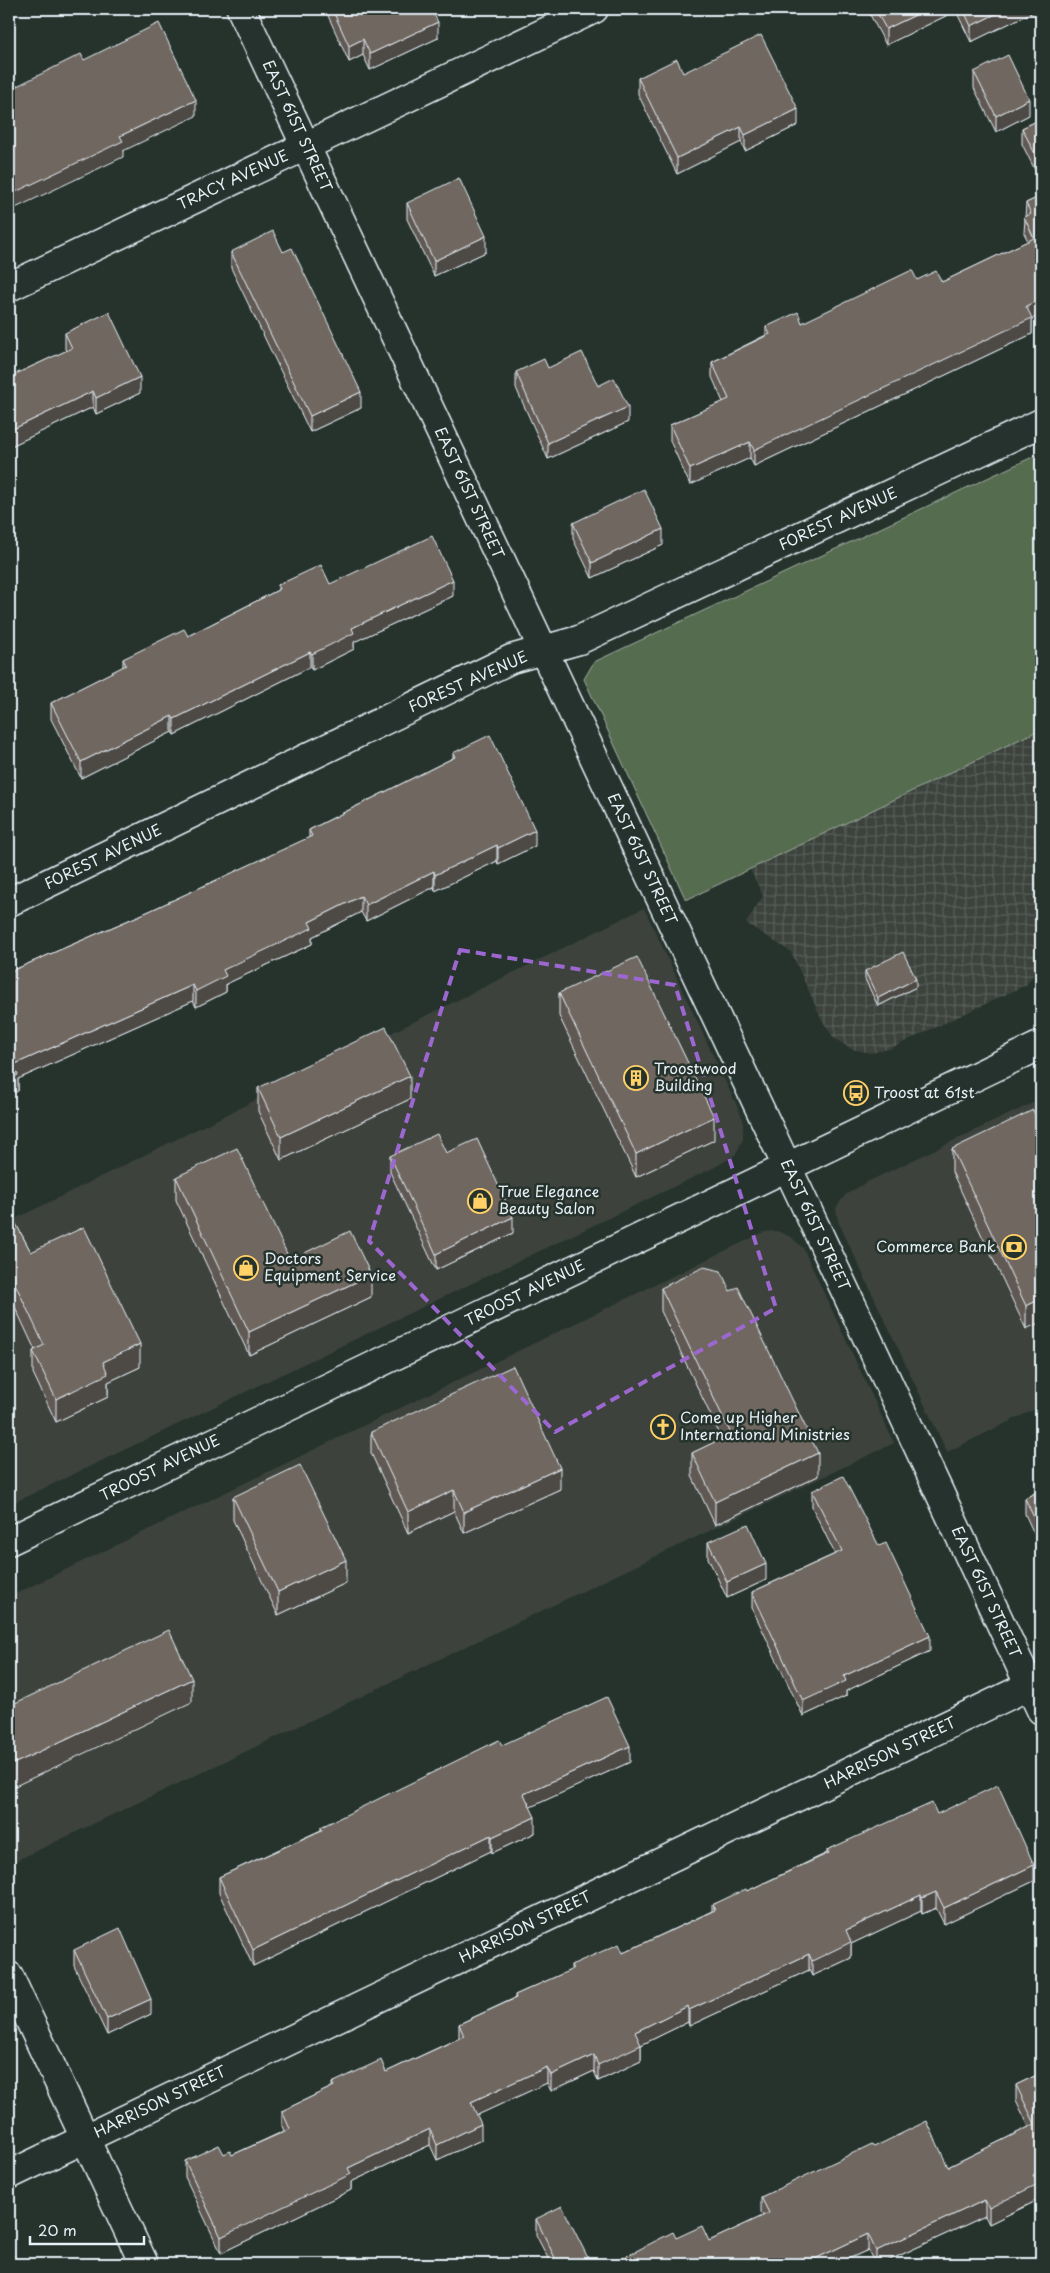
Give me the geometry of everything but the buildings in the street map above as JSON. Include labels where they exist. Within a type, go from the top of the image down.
[{"type":"street","name":"EAST 61ST STREET","points":[[241,9],[1038,1692]]},
{"type":"street","name":"TRACY AVENUE","points":[[9,287],[594,9]]},
{"type":"street","name":"FOREST AVENUE","points":[[9,902],[511,659],[579,640],[1041,423]]},
{"type":"street","name":"TROOST AVENUE","points":[[9,1541],[1041,1045]]},
{"type":"street","name":"HARRISON STREET","points":[[9,2175],[1038,1692]]},
{"type":"street","points":[[9,1976],[144,2264]]},
{"type":"highlighted area","points":[[460,950],[675,985],[776,1308],[555,1432],[369,1241]]},
{"type":"shaded area","points":[[1041,729],[1041,964],[1026,985],[889,1049],[871,1053],[851,1049],[834,1038],[822,1020],[791,952],[746,923],[763,896],[750,869]]},
{"type":"shaded area","points":[[644,908],[743,1119],[743,1139],[735,1155],[715,1167],[9,1505],[9,1222]]},
{"type":"shaded area","points":[[1041,1099],[1041,1406],[947,1452],[838,1221],[836,1208],[845,1195],[865,1183]]},
{"type":"shaded area","points":[[777,1231],[791,1237],[803,1248],[894,1443],[9,1864],[9,1597],[764,1232]]},
{"type":"green space","points":[[1041,453],[1041,729],[686,900],[584,679],[594,662]]},
{"type":"place","name":"Troostwood Building","points":[[636,1078]]},
{"type":"place","name":"Troost at 61st","points":[[856,1093]]},
{"type":"place","name":"True Elegance Beauty Salon","points":[[480,1201]]},
{"type":"place","name":"Commerce Bank","points":[[1014,1247]]},
{"type":"place","name":"Doctors Equipment Service","points":[[246,1268]]},
{"type":"place","name":"Come up Higher International Ministries","points":[[663,1427]]}]
